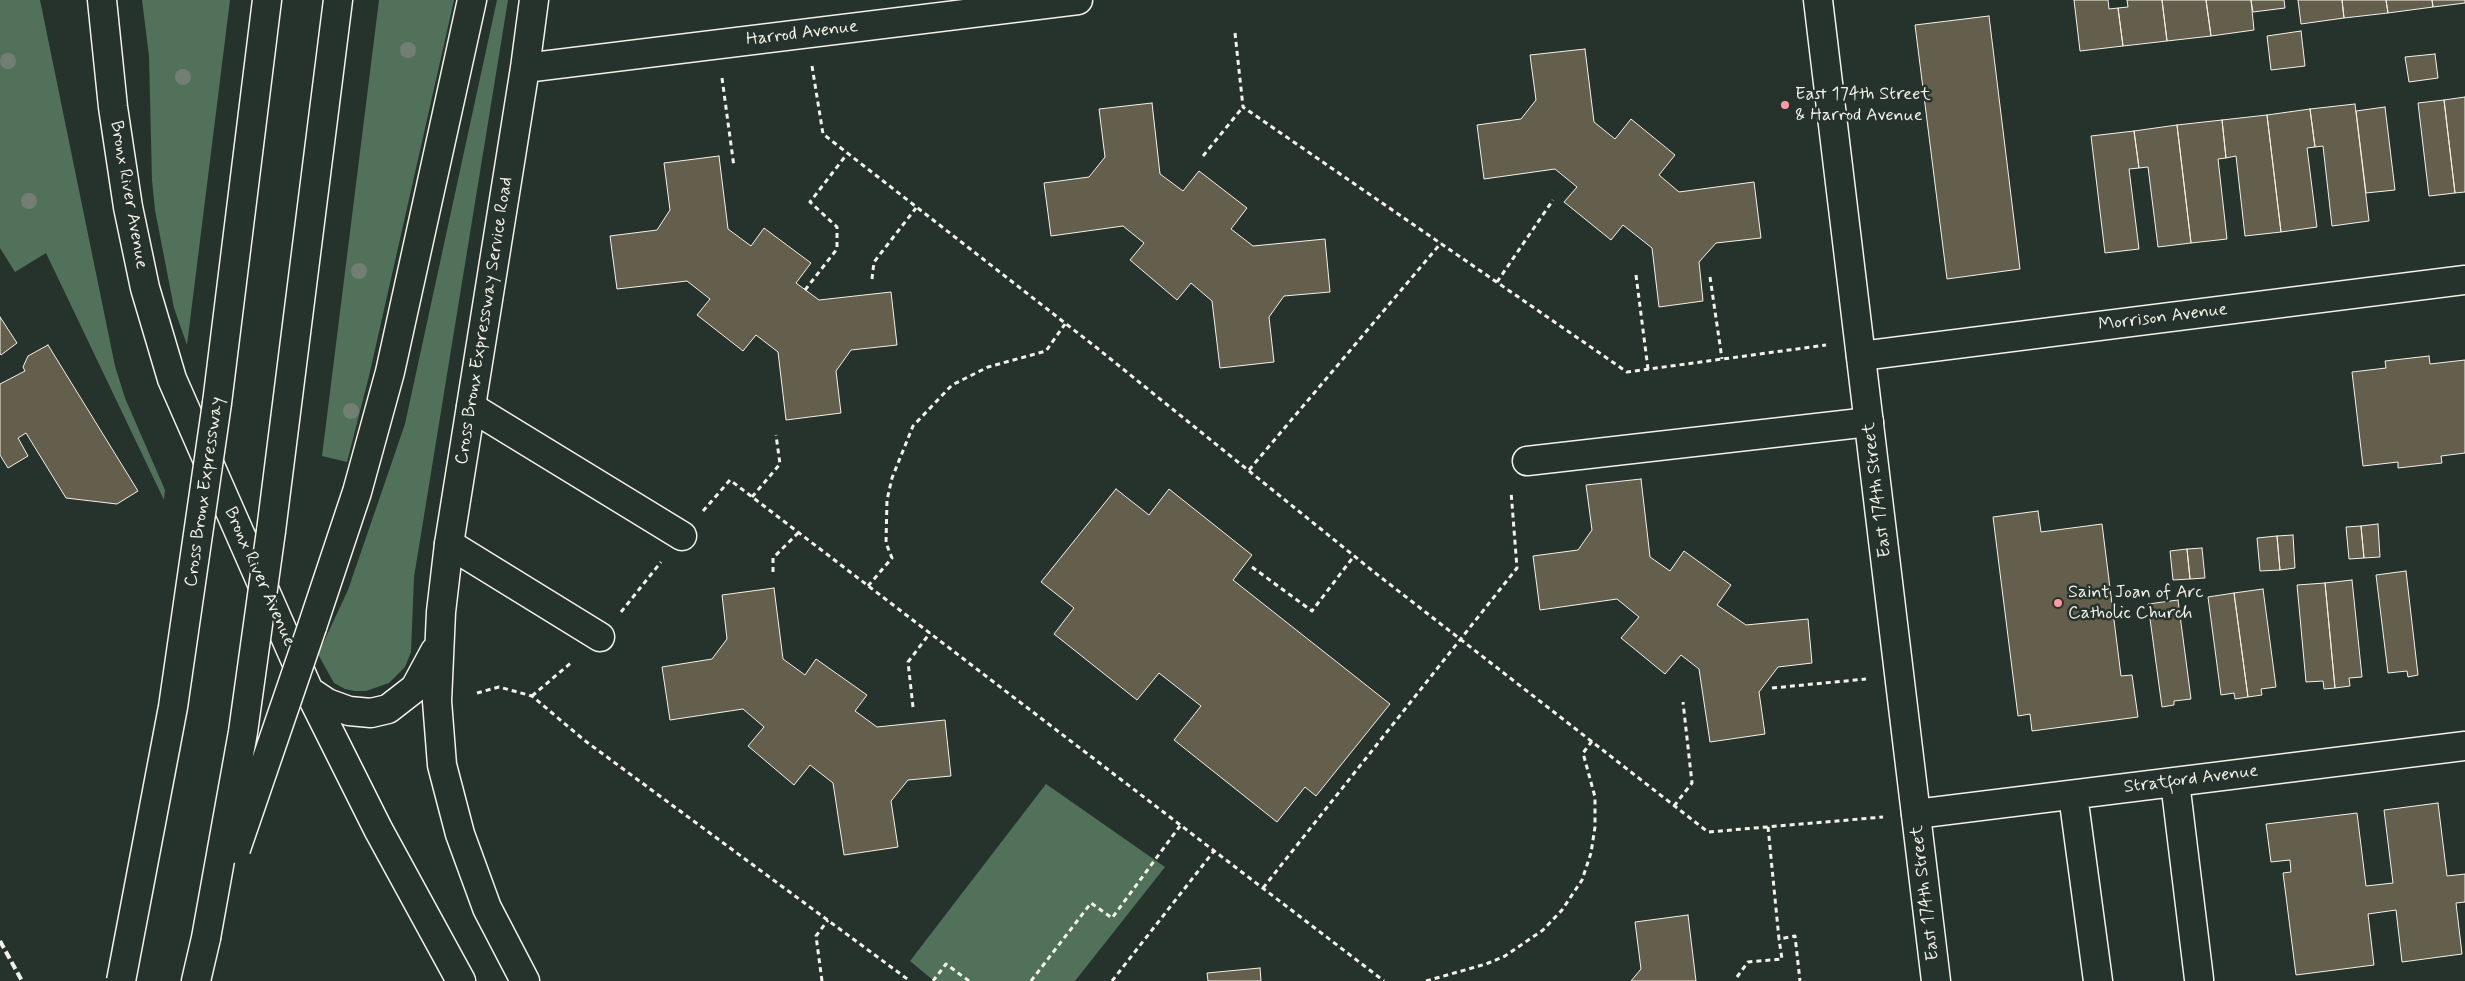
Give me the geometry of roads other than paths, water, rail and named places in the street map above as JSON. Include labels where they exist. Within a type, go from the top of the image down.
[{"type":"main road","points":[[96,0],[106,54]]},
{"type":"main road","name":"Bronx River Avenue","points":[[102,0],[106,54],[128,207],[146,288],[163,352],[185,410],[309,691],[378,829],[460,981]]},
{"type":"main road","name":"Cross Bronx Expressway","points":[[121,981],[174,707],[217,403],[268,0]]},
{"type":"main road","points":[[196,981],[206,938],[243,732],[271,531],[338,0]]},
{"type":"main road","points":[[206,938],[357,492],[390,372],[472,0]]},
{"type":"main road","name":"Cross Bronx Expressway Service Road","points":[[438,643],[449,544],[525,68],[534,0]]},
{"type":"main road","name":"Harrod Avenue","points":[[525,68],[1078,0]]},
{"type":"main road","name":"East 174th Street","points":[[1818,0],[1936,981]]},
{"type":"main road","name":"Morrison Avenue","points":[[1860,348],[2465,280]]},
{"type":"main road","points":[[471,407],[682,536]]},
{"type":"main road","points":[[1527,461],[1870,422]]},
{"type":"main road","points":[[449,544],[600,637]]},
{"type":"main road","points":[[309,691],[327,703],[348,711],[371,713],[388,709],[415,688],[429,666],[438,643]]},
{"type":"main road","points":[[438,643],[438,722],[447,788],[460,834],[488,908],[525,981]]},
{"type":"main road","name":"Stratford Avenue","points":[[1916,814],[2465,746]]},
{"type":"main road","points":[[2175,782],[2199,980]]},
{"type":"main road","points":[[2073,795],[2098,981]]},
{"type":"railway","points":[[0,941],[22,981]]},
{"type":"place","name":"East 174th Street & Harrod Avenue","points":[[1785,105]]},
{"type":"place","name":"Saint Joan of Arc Catholic Church","points":[[2058,603]]}]
